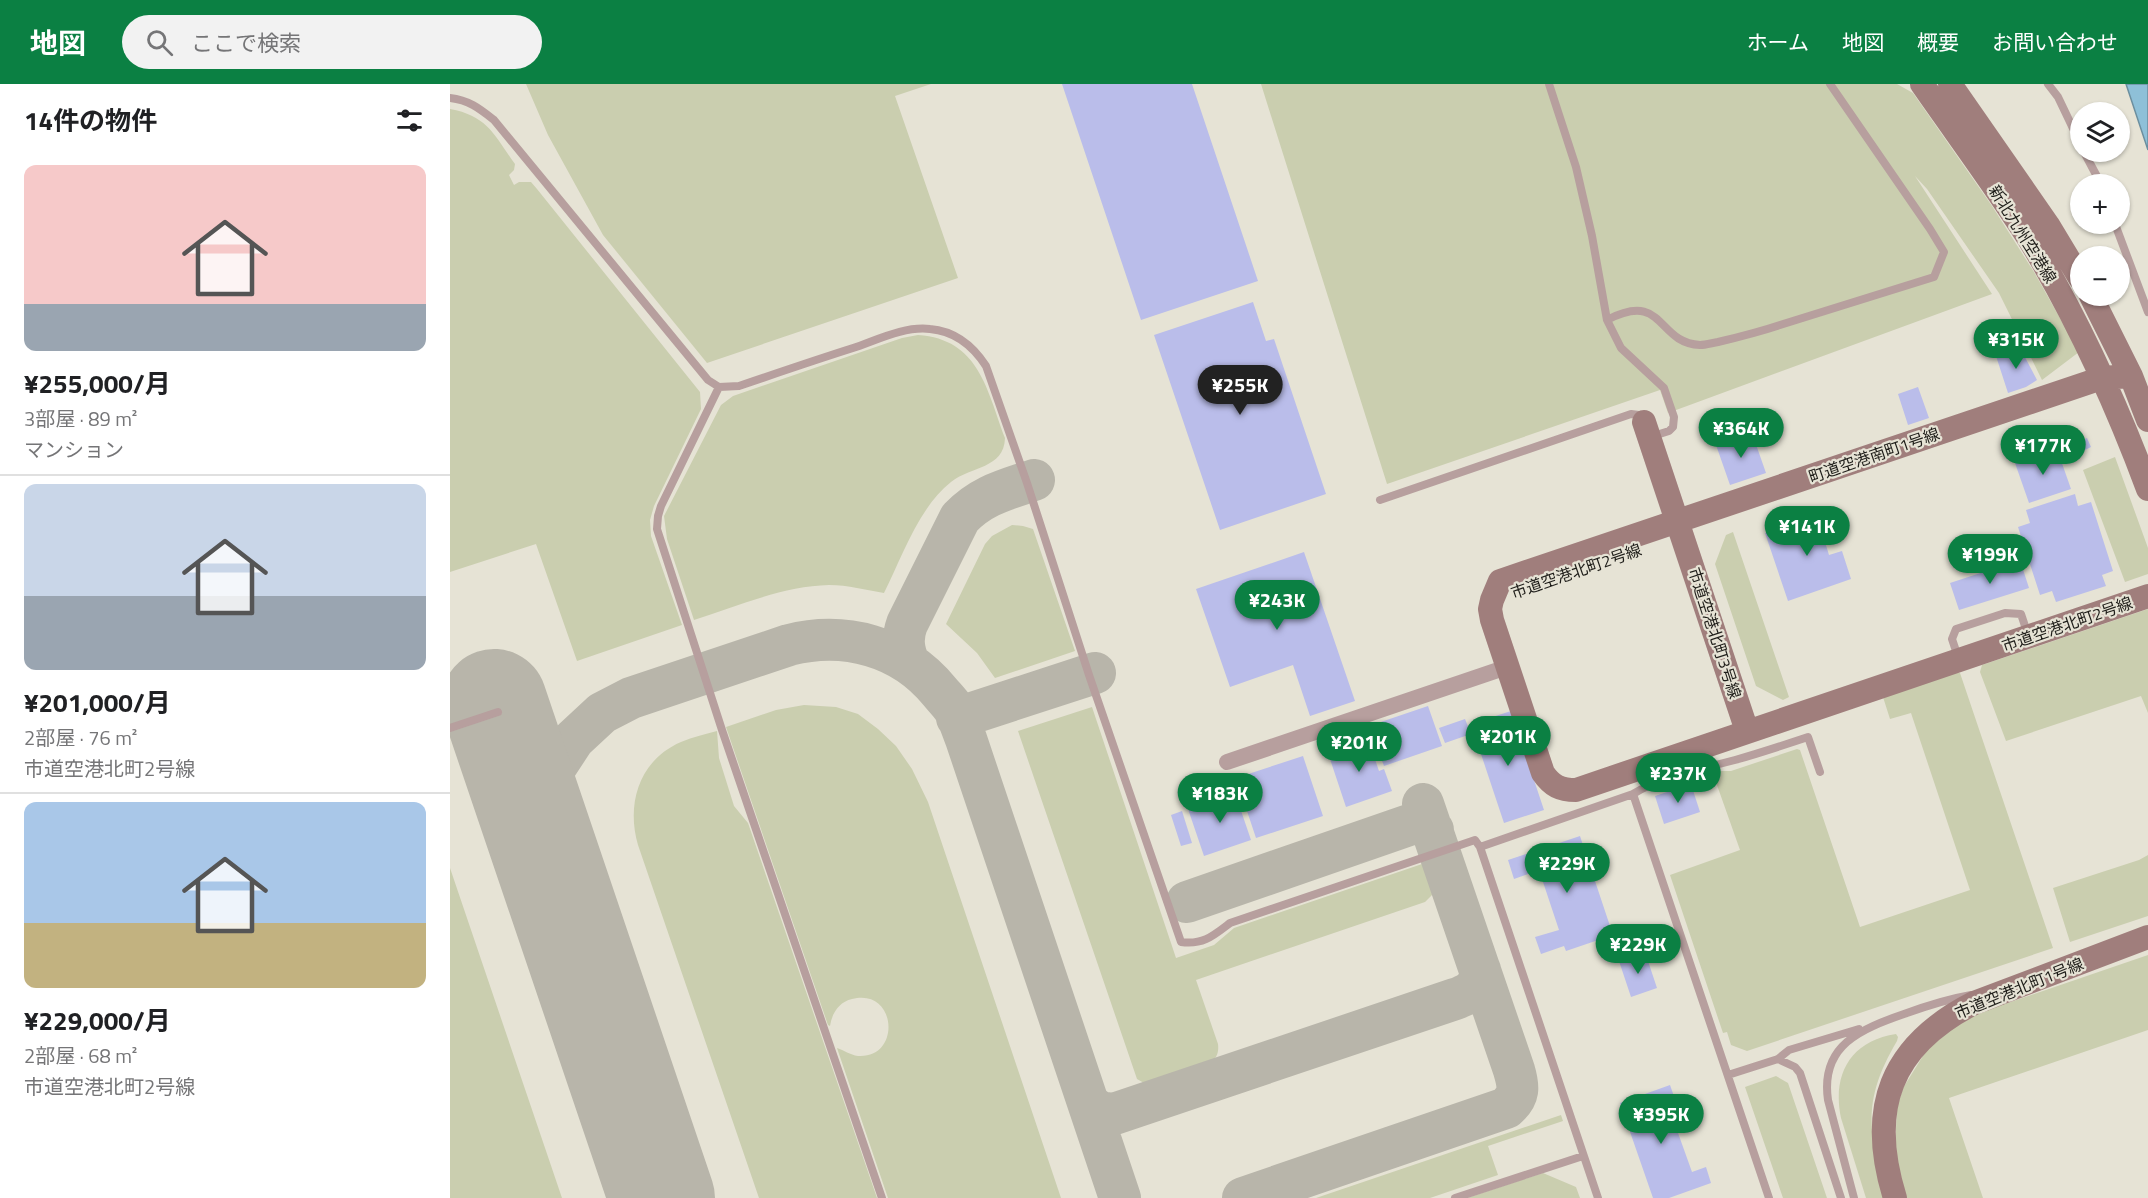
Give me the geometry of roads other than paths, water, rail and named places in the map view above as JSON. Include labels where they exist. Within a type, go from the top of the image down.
[{"type":"street","name":"新北九州空港線","points":[[1922,84],[2030,241],[2074,320],[2106,385],[2148,489]]},
{"type":"street","name":"新北九州空港線","points":[[1950,84],[2048,225],[2070,261]]},
{"type":"street","points":[[2096,306],[2131,376],[2148,420]]},
{"type":"street","name":"市道空港北町2号線","points":[[2131,376],[1680,528],[1492,600],[1490,609],[1507,667],[1544,773],[1549,782],[1557,788],[1576,790],[2148,596]]},
{"type":"street","name":"市道空港北町3号線","points":[[1647,430],[1748,731]]},
{"type":"street","points":[[1227,762],[1507,667]]},
{"type":"street","name":"市道空港北町1号線","points":[[1896,1198],[1884,1152],[1885,1105],[1902,1064],[1915,1045],[1932,1028],[1952,1014],[1974,1003],[2137,945],[2148,937]]},
{"type":"lane","points":[[1380,500],[1631,414],[1639,415],[1647,430],[1669,431],[1673,427],[1674,417],[1664,388],[1621,348],[1607,320],[1592,236],[1576,167],[1549,84]]},
{"type":"lane","points":[[1607,320],[1624,311],[1645,312],[1657,319],[1676,336],[1700,345],[1747,335],[1934,277],[1944,252],[1830,84]]},
{"type":"lane","points":[[2048,84],[2058,97],[2070,122]]},
{"type":"lane","points":[[450,98],[460,99],[476,106],[494,120],[708,380],[719,387],[739,386],[899,332],[928,328],[943,331],[964,341],[976,351],[986,366],[1027,483],[1089,675],[1180,942],[1194,944],[1209,938],[1230,923],[1475,840],[1480,847],[1598,1198]]},
{"type":"lane","points":[[2119,234],[2148,312]]},
{"type":"lane","points":[[719,387],[661,506],[657,529],[722,730],[882,1198]]},
{"type":"lane","points":[[450,728],[498,712]]},
{"type":"lane","points":[[1480,847],[1710,765],[1808,737],[1820,772]]},
{"type":"lane","points":[[1633,794],[1769,1198]]},
{"type":"lane","points":[[1728,1075],[1778,1059],[1789,1050],[1870,1026],[1947,999],[2016,987]]},
{"type":"lane","points":[[1854,1198],[1826,1087],[1828,1072],[1837,1053],[1855,1035],[1870,1026]]},
{"type":"lane","points":[[1778,1059],[1795,1067],[1800,1073],[1841,1198]]},
{"type":"lane","points":[[1455,1198],[1583,1155]]},
{"type":"water","points":[[2126,84],[2148,84],[2148,150]]}]
